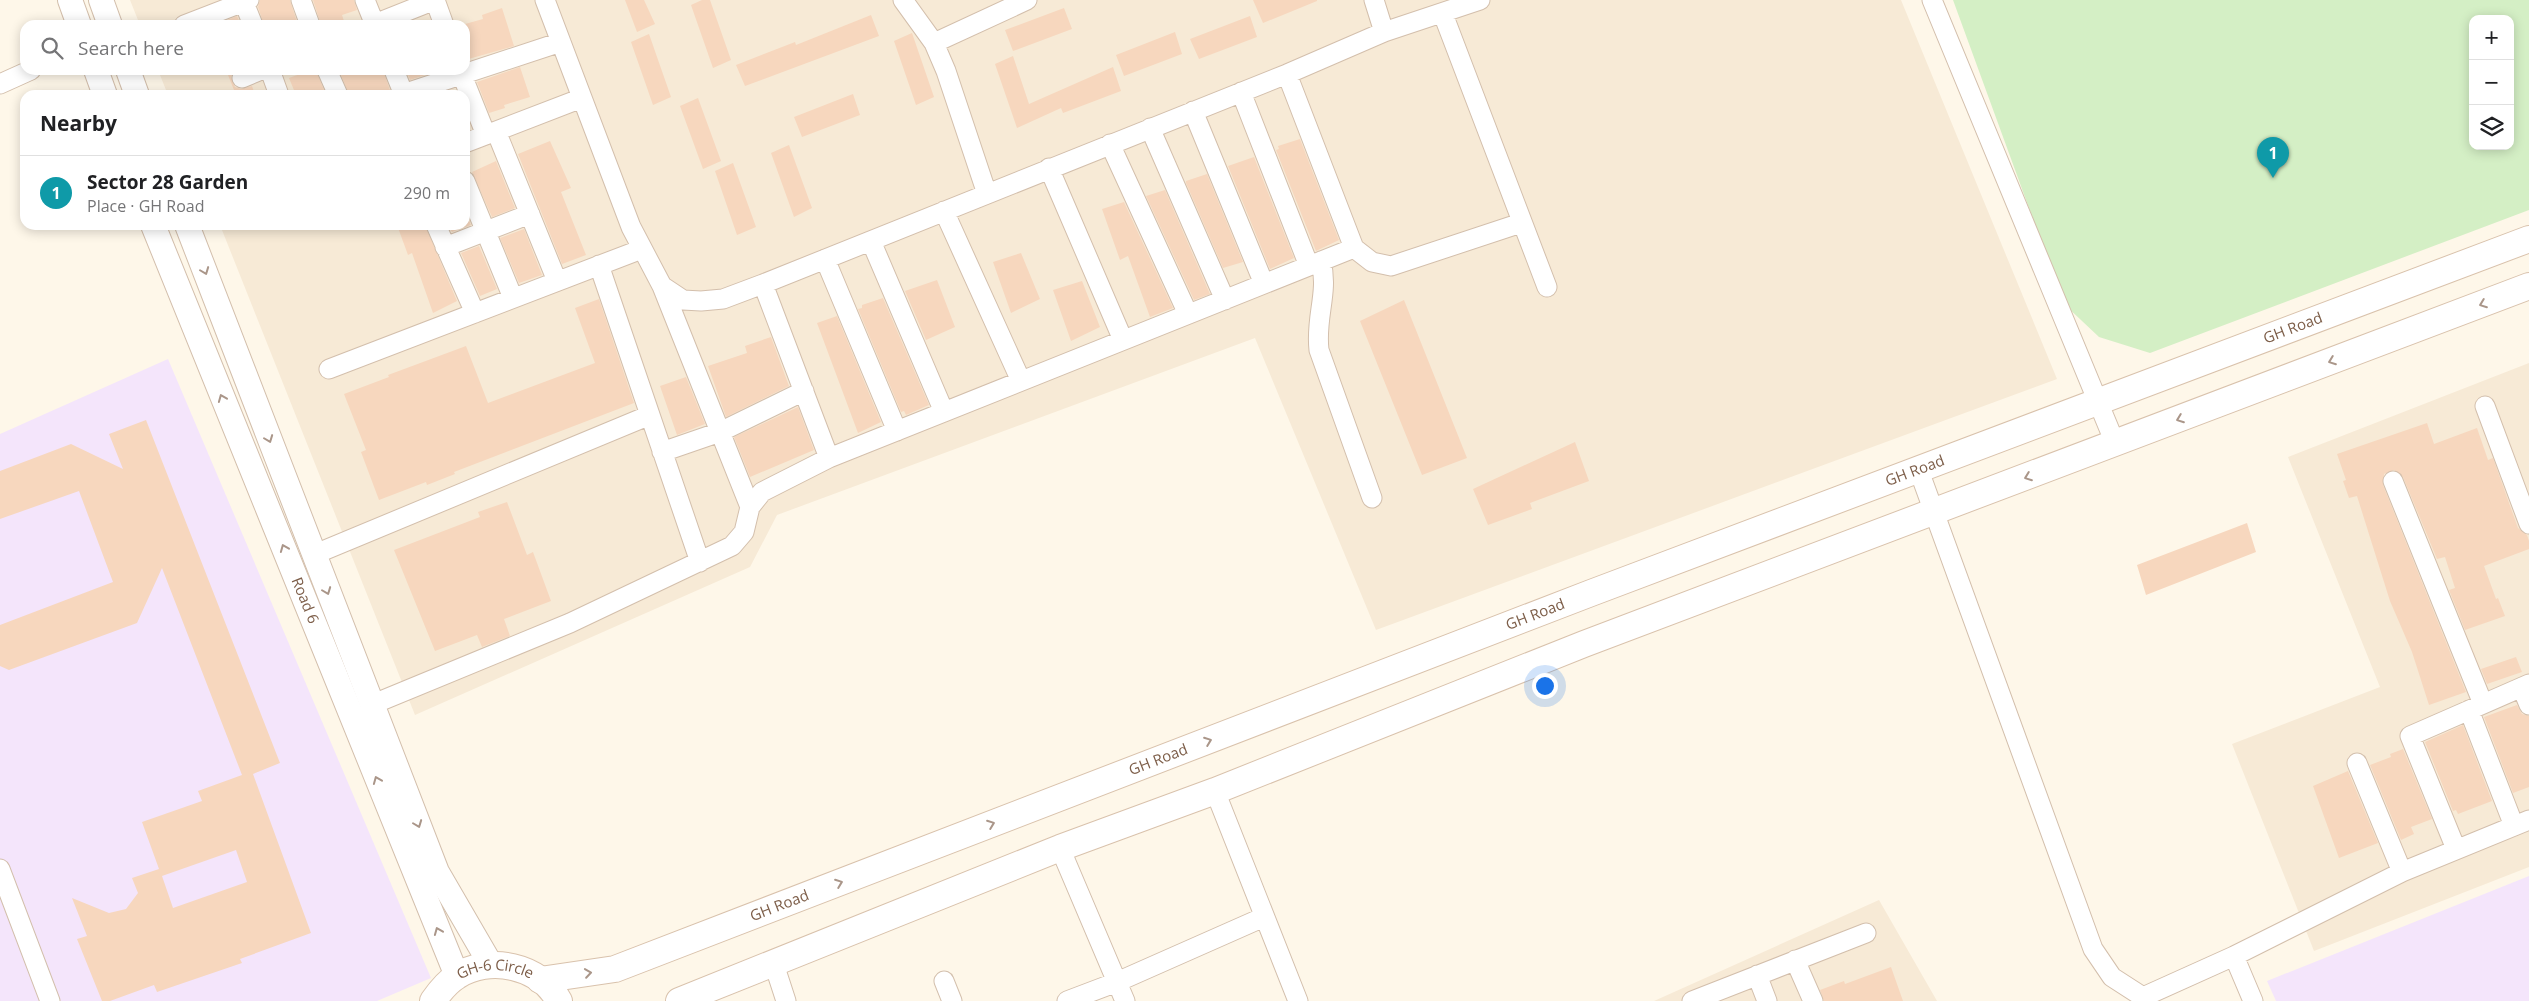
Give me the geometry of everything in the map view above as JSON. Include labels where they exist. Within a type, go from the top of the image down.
[{"type":"main road","name":"GH Road","points":[[540,980],[615,970],[1918,468],[2529,239]]},
{"type":"main road","points":[[679,1001],[773,961],[1060,848],[1215,791],[1584,644],[2529,286]]},
{"type":"main road","name":"GH-6 Circle","points":[[433,1001],[442,988],[457,976],[473,968],[491,965],[508,966],[525,971],[540,980],[559,1001]]},
{"type":"street","points":[[70,0],[78,20]]},
{"type":"street","points":[[101,0],[108,20]]},
{"type":"street","points":[[301,0],[308,20]]},
{"type":"street","points":[[365,0],[372,20]]},
{"type":"street","points":[[386,20],[435,0],[442,20]]},
{"type":"street","points":[[545,0],[631,227],[662,286],[750,507]]},
{"type":"street","points":[[904,0],[934,43],[946,71],[987,194]]},
{"type":"street","points":[[934,43],[1027,0]]},
{"type":"street","points":[[1374,0],[1384,32]]},
{"type":"street","points":[[662,286],[684,300],[723,299],[1287,74],[1384,32],[1443,14],[1480,0]]},
{"type":"street","points":[[1932,0],[2115,444]]},
{"type":"street","points":[[197,20],[245,1],[251,20]]},
{"type":"street","points":[[1443,14],[1521,223],[1547,287]]},
{"type":"street","points":[[470,69],[561,42]]},
{"type":"street","points":[[1287,74],[1354,248],[1372,262],[1391,266],[1521,223]]},
{"type":"street","points":[[0,84],[20,75]]},
{"type":"street","points":[[98,75],[103,90]]},
{"type":"street","points":[[130,75],[135,90]]},
{"type":"street","points":[[242,78],[249,75]]},
{"type":"street","points":[[272,75],[277,90]]},
{"type":"street","points":[[329,75],[336,90]]},
{"type":"street","points":[[396,75],[401,90]]},
{"type":"street","points":[[413,90],[453,75]]},
{"type":"street","points":[[462,75],[470,90]]},
{"type":"street","points":[[470,90],[530,214],[557,281]]},
{"type":"street","points":[[1241,92],[1315,263],[1326,278],[1317,334],[1319,350],[1372,498]]},
{"type":"street","points":[[470,141],[582,98]]},
{"type":"street","points":[[1193,111],[1264,284]]},
{"type":"street","points":[[1150,128],[1225,300]]},
{"type":"street","points":[[1110,144],[1188,314]]},
{"type":"street","points":[[1049,168],[1123,340]]},
{"type":"street","points":[[470,194],[513,298]]},
{"type":"street","points":[[944,211],[1021,381]]},
{"type":"street","points":[[445,247],[530,214]]},
{"type":"street","name":"Road 6","points":[[155,230],[457,976]]},
{"type":"street","name":"Road 6","points":[[189,230],[371,706],[437,872],[491,965]]},
{"type":"street","points":[[438,230],[475,313]]},
{"type":"street","points":[[871,241],[944,412]]},
{"type":"street","points":[[329,369],[642,248]]},
{"type":"street","points":[[371,706],[570,623],[732,546],[744,532],[750,507],[762,492],[829,458],[1354,248]]},
{"type":"street","points":[[825,259],[897,430]]},
{"type":"street","points":[[599,265],[700,562]]},
{"type":"street","points":[[763,284],[829,458]]},
{"type":"street","points":[[662,452],[720,432],[804,392]]},
{"type":"street","points":[[2485,406],[2529,524]]},
{"type":"street","points":[[313,555],[650,414]]},
{"type":"street","points":[[1918,468],[2093,949],[2112,976],[2139,999],[2234,956],[2402,872],[2521,823],[2393,481]]},
{"type":"street","points":[[2456,849],[2410,736],[2525,686],[2529,705]]},
{"type":"street","points":[[2357,763],[2402,872]]},
{"type":"street","points":[[1215,791],[1298,1001]]},
{"type":"street","points":[[1060,848],[1125,1001]]},
{"type":"street","points":[[0,870],[50,1001]]},
{"type":"street","points":[[1066,1001],[1117,982],[1264,917]]},
{"type":"street","points":[[1692,1001],[1714,997],[1757,975],[1866,933]]},
{"type":"street","points":[[2234,956],[2253,1001]]},
{"type":"street","points":[[1795,960],[1813,1001]]},
{"type":"street","points":[[773,961],[786,1001]]},
{"type":"street","points":[[1757,975],[1767,1001]]},
{"type":"street","points":[[944,981],[952,1001]]},
{"type":"shaded area","points":[[130,0],[1901,0],[2057,379],[1376,630],[1255,338],[777,515],[750,567],[415,715],[222,230],[470,230],[470,90],[166,90],[160,75],[470,75],[470,20],[138,20]]},
{"type":"shaded area","points":[[168,359],[431,978],[377,1001],[0,1001],[0,434]]},
{"type":"shaded area","points":[[2529,363],[2529,867],[2314,951],[2232,744],[2380,687],[2288,457]]},
{"type":"shaded area","points":[[2529,876],[2529,1001],[2276,1001],[2267,981]]},
{"type":"shaded area","points":[[1879,900],[1937,1001],[1654,1001]]},
{"type":"green space","points":[[1953,0],[2529,0],[2529,210],[2150,353],[2099,337],[2064,304]]},
{"type":"building","points":[[260,0],[290,0],[296,20],[262,20],[258,7]]},
{"type":"building","points":[[313,0],[354,0],[357,10],[342,15],[344,20],[319,20]]},
{"type":"building","points":[[625,0],[644,0],[655,24],[637,32]]},
{"type":"building","points":[[702,0],[710,0],[731,60],[713,68],[691,5]]},
{"type":"building","points":[[1253,0],[1317,0],[1317,1],[1263,23]]},
{"type":"building","points":[[502,8],[514,46],[470,59],[470,23],[483,19],[482,15]]},
{"type":"building","points":[[1064,8],[1072,29],[1013,51],[1005,30]]},
{"type":"building","points":[[871,15],[879,36],[745,86],[736,65],[795,42],[796,45]]},
{"type":"building","points":[[237,16],[239,20],[227,20]]},
{"type":"building","points":[[1250,16],[1257,37],[1199,59],[1190,39]]},
{"type":"building","points":[[1175,32],[1182,54],[1124,76],[1116,55]]},
{"type":"building","points":[[912,33],[934,97],[916,105],[894,41]]},
{"type":"building","points":[[649,34],[671,97],[653,105],[631,42]]},
{"type":"building","points":[[1013,56],[1029,104],[1113,67],[1121,91],[1063,113],[1061,108],[1017,128],[995,64]]},
{"type":"building","points":[[520,67],[530,97],[504,105],[505,108],[489,113],[477,82]]},
{"type":"building","points":[[228,75],[232,75],[235,87],[241,89],[252,86],[253,90],[234,90]]},
{"type":"building","points":[[297,75],[318,75],[324,90],[294,90],[289,78]]},
{"type":"building","points":[[341,75],[385,75],[390,90],[347,90]]},
{"type":"building","points":[[408,75],[425,75],[410,80]]},
{"type":"building","points":[[853,94],[860,115],[802,137],[794,117]]},
{"type":"building","points":[[698,98],[721,161],[703,169],[680,106]]},
{"type":"building","points":[[1300,139],[1339,240],[1316,251],[1276,150],[1279,149],[1278,146]]},
{"type":"building","points":[[550,141],[571,188],[561,192],[586,255],[562,264],[518,154]]},
{"type":"building","points":[[789,145],[812,208],[794,217],[771,153]]},
{"type":"building","points":[[1254,157],[1294,258],[1270,269],[1228,166]]},
{"type":"building","points":[[496,161],[515,208],[492,217],[472,172]]},
{"type":"building","points":[[733,163],[756,227],[737,235],[715,171]]},
{"type":"building","points":[[1207,174],[1243,262],[1223,268],[1186,183],[1186,181]]},
{"type":"building","points":[[1165,190],[1210,294],[1194,300],[1146,196]]},
{"type":"building","points":[[1124,202],[1173,308],[1150,317],[1128,256],[1120,260],[1102,209]]},
{"type":"building","points":[[524,229],[542,275],[519,283],[500,238]]},
{"type":"building","points":[[399,230],[427,230],[457,301],[433,313],[412,253],[408,255]]},
{"type":"building","points":[[479,246],[497,289],[480,296],[461,253]]},
{"type":"building","points":[[1021,253],[1040,299],[1011,313],[993,262]]},
{"type":"building","points":[[937,280],[955,327],[926,340],[905,291]]},
{"type":"building","points":[[1082,281],[1100,327],[1071,341],[1053,290]]},
{"type":"building","points":[[883,298],[929,405],[906,415],[904,411],[901,412],[858,309],[862,308],[862,305]]},
{"type":"building","points":[[599,299],[634,403],[454,472],[455,474],[427,485],[426,482],[379,500],[361,452],[366,450],[344,394],[389,377],[388,375],[466,346],[488,403],[595,363],[575,308]]},
{"type":"building","points":[[1404,300],[1467,458],[1422,475],[1360,321]]},
{"type":"building","points":[[837,316],[881,422],[858,433],[817,323]]},
{"type":"building","points":[[771,337],[789,386],[726,417],[708,366],[747,353],[745,346]]},
{"type":"building","points":[[686,377],[705,424],[677,435],[660,386]]},
{"type":"building","points":[[798,407],[814,450],[750,477],[734,437]]},
{"type":"building","points":[[146,420],[280,763],[253,774],[311,933],[240,959],[242,963],[157,992],[154,985],[110,1001],[102,1001],[77,939],[87,936],[72,898],[109,913],[126,909],[138,893],[132,878],[159,869],[142,822],[202,801],[198,791],[242,775],[162,568],[137,623],[9,670],[0,666],[0,625],[113,582],[79,491],[0,519],[0,471],[71,444],[123,469],[109,434]],"holes":[[[236,850],[247,882],[173,908],[162,876]]]},
{"type":"building","points":[[2427,423],[2434,444],[2477,428],[2488,460],[2493,458],[2518,528],[2527,535],[2529,541],[2529,549],[2484,566],[2496,599],[2498,598],[2505,616],[2465,630],[2449,590],[2455,588],[2445,557],[2437,559],[2403,477],[2394,470],[2384,474],[2383,485],[2466,692],[2429,705],[2412,652],[2390,601],[2357,496],[2349,498],[2343,481],[2346,480],[2337,454]]},
{"type":"building","points":[[1575,442],[1589,481],[1530,503],[1532,509],[1488,525],[1473,489]]},
{"type":"building","points":[[507,502],[527,555],[533,552],[551,601],[504,619],[510,636],[482,647],[477,635],[435,651],[394,550],[480,517],[478,512]]},
{"type":"building","points":[[2247,523],[2256,552],[2146,595],[2137,565]]},
{"type":"building","points":[[2516,657],[2522,672],[2487,684],[2481,669]]},
{"type":"building","points":[[2517,705],[2522,714],[2529,716],[2529,787],[2513,793],[2484,717]]},
{"type":"building","points":[[2463,725],[2492,801],[2458,814],[2456,810],[2453,811],[2425,742]]},
{"type":"building","points":[[2403,749],[2432,819],[2411,827],[2414,834],[2401,840],[2370,765],[2391,757],[2390,754]]},
{"type":"building","points":[[2348,771],[2378,843],[2339,858],[2313,786]]},
{"type":"building","points":[[1891,967],[1903,1001],[1824,1001],[1820,990],[1844,981],[1845,984]]},
{"type":"place","name":"Sector 28 Garden","points":[[2273,178]]}]
